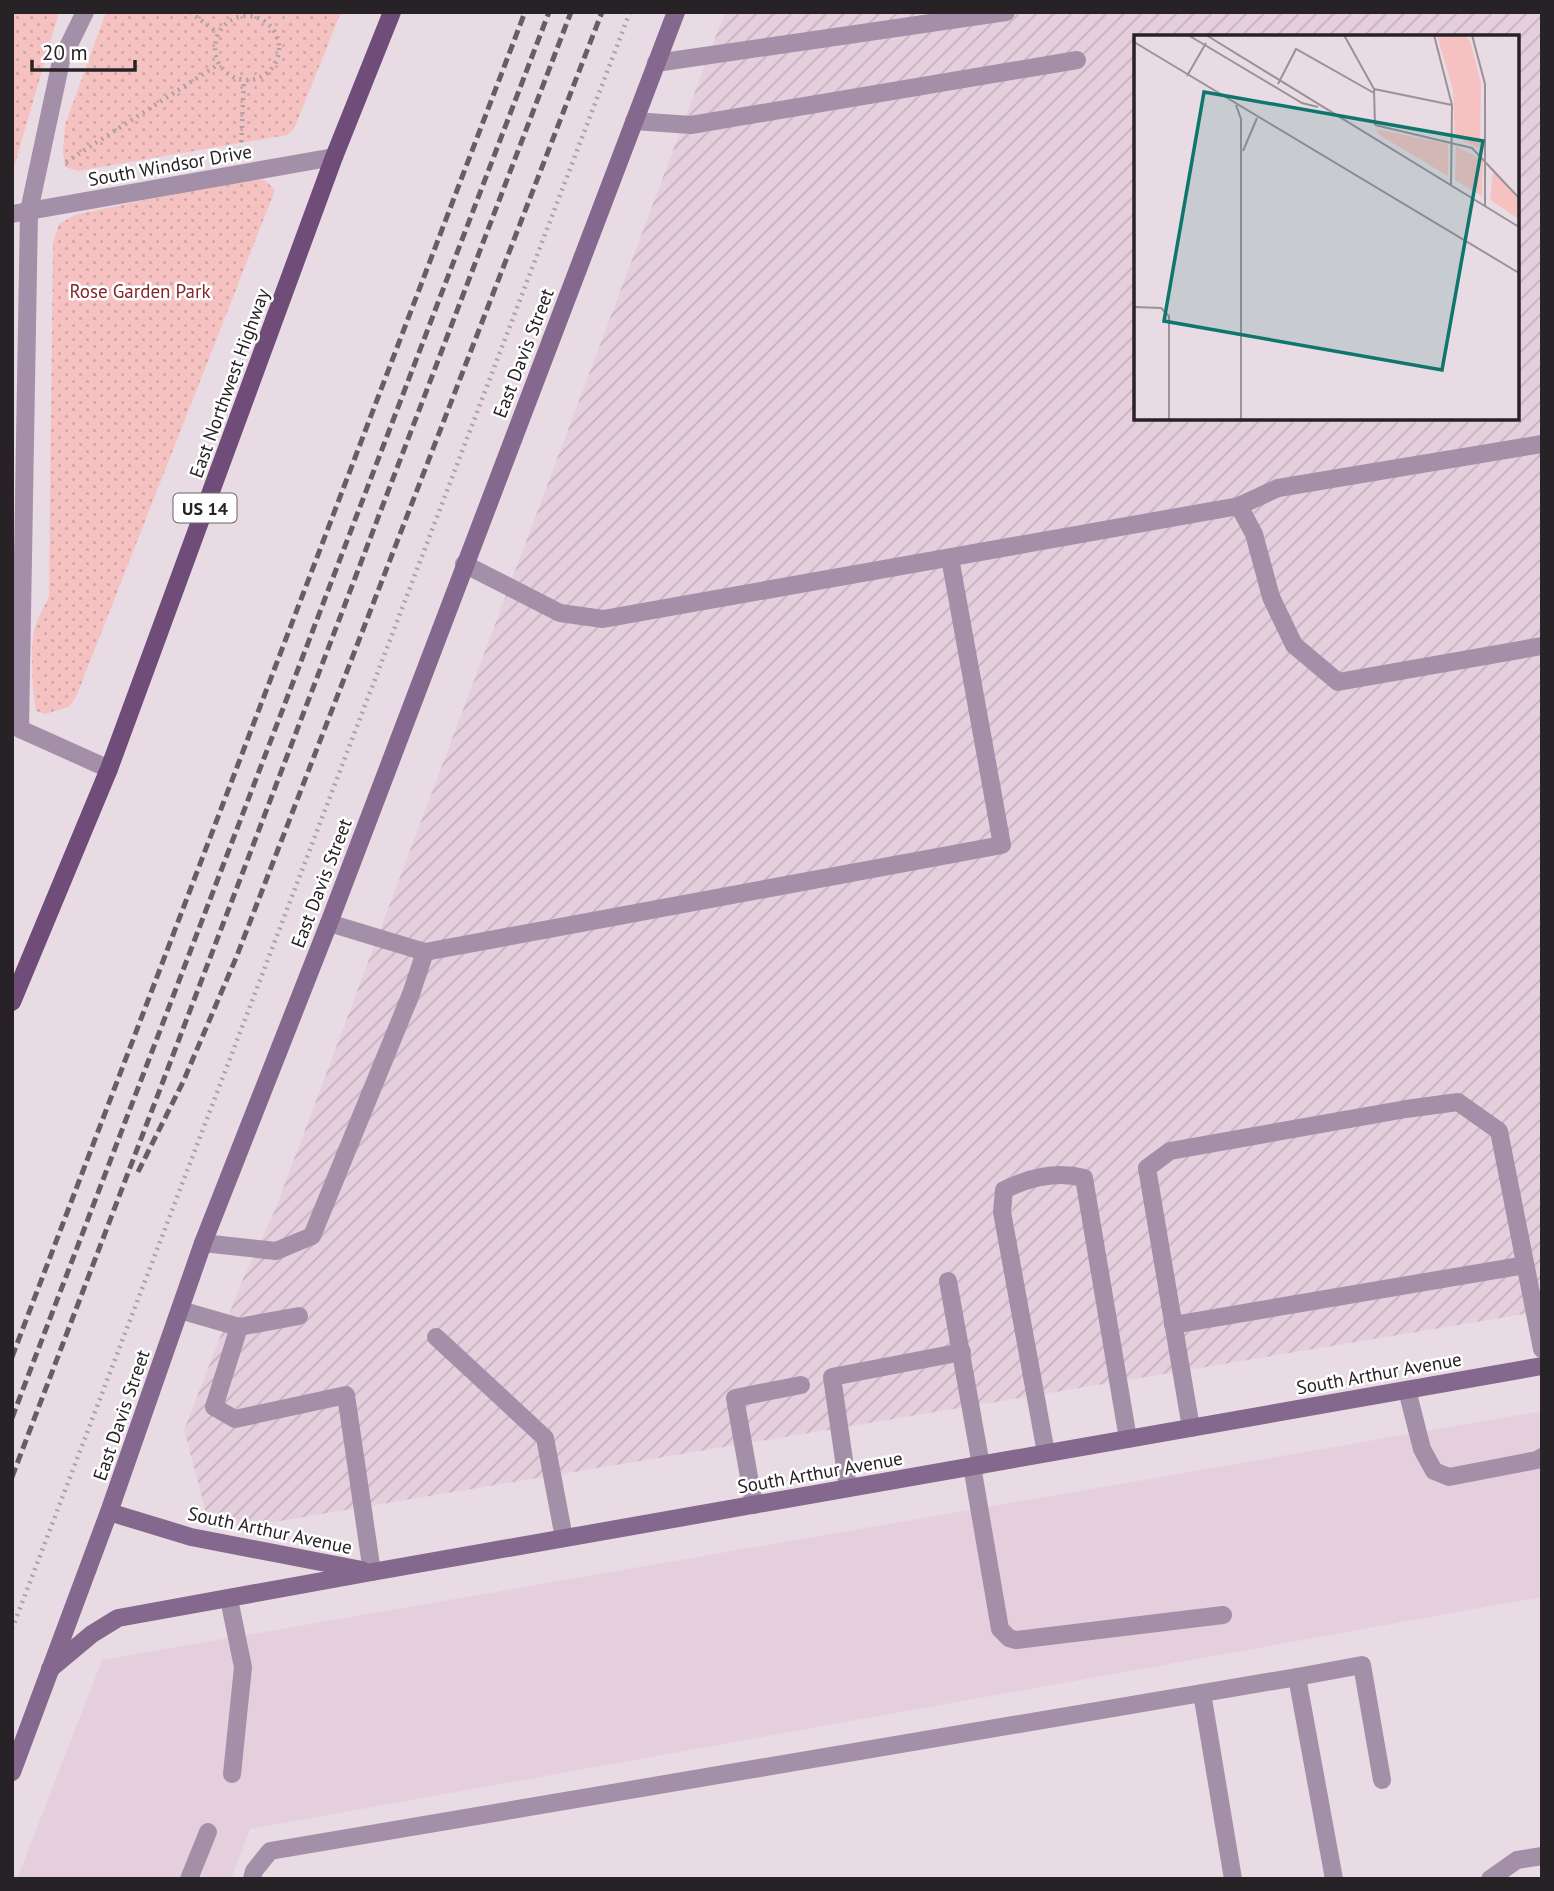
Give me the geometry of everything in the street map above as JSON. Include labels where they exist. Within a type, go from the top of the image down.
[{"type":"main road","name":"East Northwest Highway","points":[[12,1002],[109,769],[334,158],[392,12]]},
{"type":"street","points":[[85,12],[61,61],[35,181],[21,212],[16,729],[109,769]]},
{"type":"street","name":"East Davis Street","points":[[12,1772],[109,1512],[203,1243],[329,923],[676,12]]},
{"type":"street","points":[[656,63],[1006,12]]},
{"type":"street","points":[[634,121],[691,125],[1077,60]]},
{"type":"street","name":"South Windsor Drive","points":[[21,212],[334,158]]},
{"type":"street","points":[[464,564],[560,613],[603,619],[1239,506],[1278,488],[1542,444]]},
{"type":"street","points":[[1239,506],[1254,534],[1271,597],[1294,645],[1338,682],[1542,646]]},
{"type":"street","points":[[329,923],[425,952],[1002,845],[950,558]]},
{"type":"street","points":[[203,1243],[276,1251],[312,1236],[411,994],[425,952]]},
{"type":"street","points":[[1191,1428],[1147,1168],[1170,1151],[1458,1102],[1499,1131],[1542,1349]]},
{"type":"street","points":[[1046,1453],[1002,1212],[1004,1190],[1025,1180],[1067,1175],[1084,1178],[1128,1439]]},
{"type":"street","points":[[1173,1325],[1525,1265]]},
{"type":"street","points":[[948,1281],[962,1352],[1000,1629],[1009,1638],[1016,1640],[1223,1615]]},
{"type":"street","points":[[180,1310],[239,1327],[299,1316]]},
{"type":"street","points":[[50,1669],[92,1634],[118,1618],[372,1572],[346,1395],[234,1419],[214,1407],[239,1327]]},
{"type":"street","points":[[436,1337],[545,1437],[564,1538]]},
{"type":"street","points":[[848,1488],[832,1377],[962,1352]]},
{"type":"street","name":"South Arthur Avenue","points":[[109,1512],[191,1537],[372,1572],[1542,1366]]},
{"type":"street","points":[[754,1505],[734,1398],[802,1385]]},
{"type":"street","points":[[1407,1390],[1422,1448],[1434,1471],[1448,1477],[1542,1457]]},
{"type":"street","points":[[229,1599],[243,1667],[232,1774]]},
{"type":"street","points":[[253,1879],[254,1871],[270,1852],[1362,1665],[1382,1780]]},
{"type":"street","points":[[1297,1677],[1334,1879]]},
{"type":"street","points":[[1202,1693],[1233,1879]]},
{"type":"street","points":[[189,1879],[208,1832]]},
{"type":"street","points":[[1490,1879],[1517,1860],[1542,1856]]},
{"type":"path","points":[[190,12],[218,33]]},
{"type":"path","points":[[12,1629],[630,12]]},
{"type":"path","points":[[242,15],[253,17],[271,28],[276,37],[277,58],[265,75],[244,80],[225,72],[215,54],[218,33],[242,15]]},
{"type":"path","points":[[35,181],[219,64]]},
{"type":"path","points":[[240,174],[244,80]]},
{"type":"shaded area","points":[[725,12],[1542,12],[1542,1311],[243,1527],[209,1524],[184,1430],[242,1281],[275,1210]]},
{"type":"shaded area","points":[[1542,1411],[1542,1597],[250,1829],[231,1879],[17,1879],[102,1660]]},
{"type":"green space","points":[[12,12],[59,12],[12,174]]},
{"type":"green space","points":[[106,12],[341,12],[294,129],[287,135],[78,171],[65,167],[65,125]]},
{"type":"green space","name":"Rose Garden Park","points":[[252,177],[266,181],[275,190],[76,697],[69,707],[45,714],[36,711],[32,669],[33,635],[49,596],[53,243],[59,224],[75,215]]},
{"type":"railway","points":[[12,1357],[525,12]]},
{"type":"railway","points":[[12,1418],[549,12]]},
{"type":"railway","points":[[12,1477],[571,12]]},
{"type":"railway","points":[[138,1172],[183,1082],[236,958],[602,12]]}]
